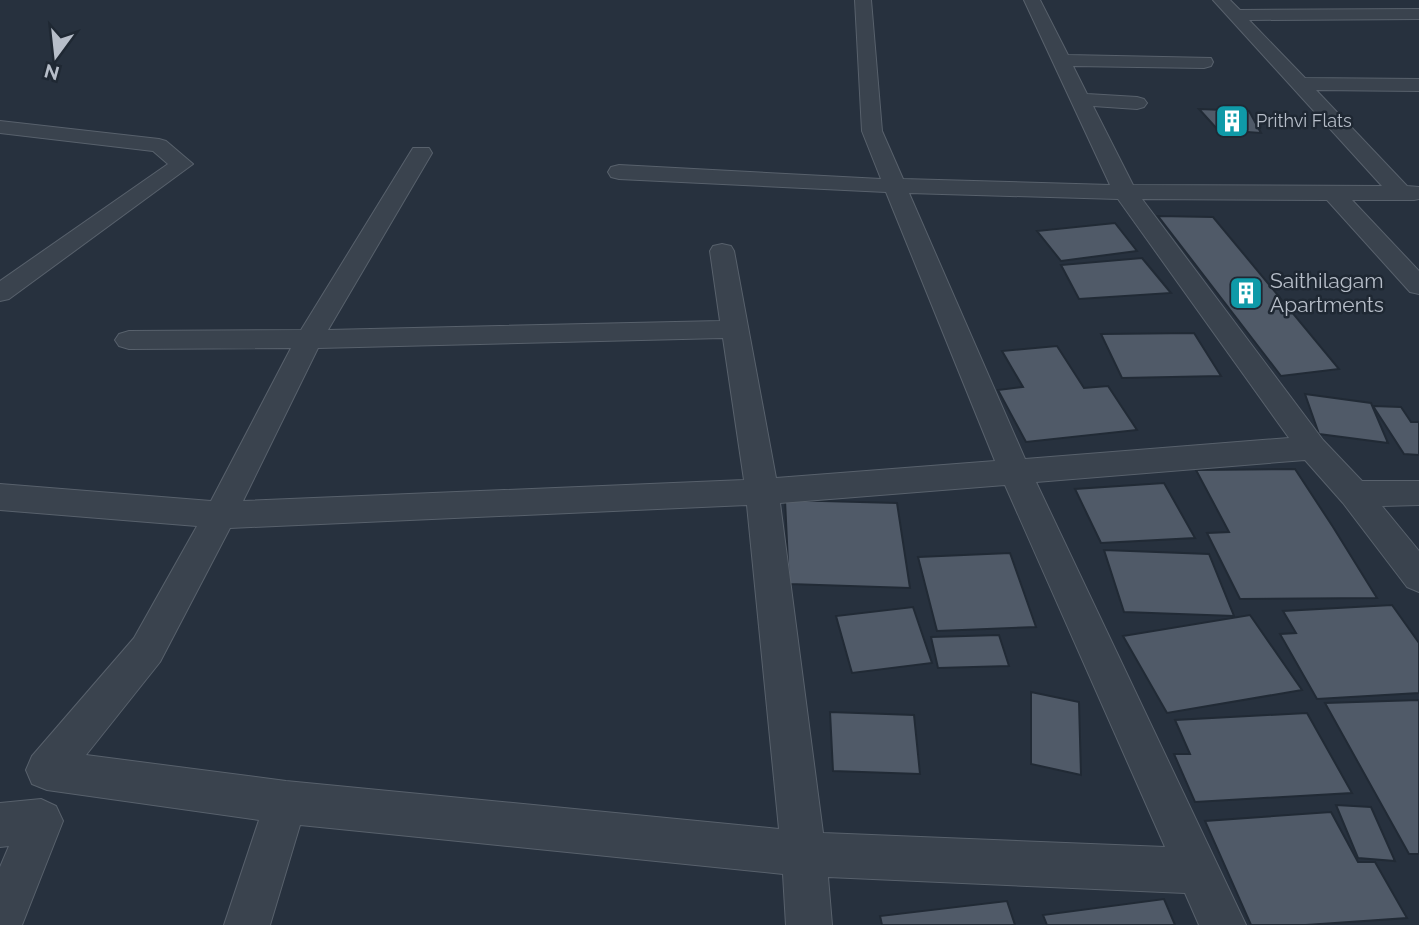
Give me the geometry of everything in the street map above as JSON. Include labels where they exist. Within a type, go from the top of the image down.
[{"type":"street","points":[[863,0],[872,131],[1015,472],[1223,925]]},
{"type":"street","points":[[1032,0],[1125,192],[1312,448],[1354,494],[1419,577]]},
{"type":"street","points":[[1228,8],[1419,14]]},
{"type":"street","points":[[1228,8],[1299,84],[1410,193]]},
{"type":"street","points":[[1061,60],[1204,62]]},
{"type":"street","points":[[1299,84],[1419,85]]},
{"type":"street","points":[[1080,99],[1137,103]]},
{"type":"street","points":[[0,127],[159,145],[182,164],[0,293]]},
{"type":"street","points":[[421,153],[309,339],[148,650],[47,771],[286,802],[804,854],[1198,871]]},
{"type":"street","points":[[619,172],[895,186],[1125,192],[1410,193]]},
{"type":"street","points":[[1333,193],[1419,286]]},
{"type":"street","points":[[722,251],[762,492],[804,854],[809,925]]},
{"type":"street","points":[[1388,252],[1419,252]]},
{"type":"street","points":[[130,340],[309,339],[733,329]]},
{"type":"street","points":[[0,497],[220,515],[762,492],[1312,448]]},
{"type":"street","points":[[1354,494],[1419,494]]},
{"type":"street","points":[[247,925],[286,802]]},
{"type":"street","points":[[0,825],[41,821],[0,922]]},
{"type":"building","name":"Prithvi Flats","points":[[1199,109],[1249,111],[1261,133],[1218,130]]},
{"type":"building","name":"Saithilagam Apartments","points":[[1158,216],[1213,217],[1339,369],[1281,376]]},
{"type":"building","points":[[1115,223],[1137,251],[1061,261],[1037,231]]},
{"type":"building","points":[[1142,258],[1171,293],[1079,299],[1061,265]]},
{"type":"building","points":[[1194,333],[1221,376],[1122,378],[1101,334]]},
{"type":"building","points":[[1057,346],[1084,388],[1108,386],[1137,430],[1026,442],[998,390],[1023,387],[1002,351]]},
{"type":"building","points":[[1305,394],[1371,403],[1388,443],[1319,434]]},
{"type":"building","points":[[1373,406],[1401,407],[1411,422],[1419,422],[1419,455],[1404,454]]},
{"type":"building","points":[[1295,469],[1377,598],[1240,599],[1207,533],[1229,532],[1196,470]]},
{"type":"building","points":[[1164,483],[1195,538],[1101,543],[1075,489]]},
{"type":"building","points":[[785,500],[897,503],[910,588],[789,584]]},
{"type":"building","points":[[1104,550],[1209,554],[1234,616],[1124,612]]},
{"type":"building","points":[[1010,553],[1036,627],[937,631],[918,557]]},
{"type":"building","points":[[1392,605],[1419,643],[1419,693],[1317,699],[1280,634],[1296,633],[1283,611]]},
{"type":"building","points":[[913,607],[932,663],[852,673],[836,616]]},
{"type":"building","points":[[1250,615],[1302,690],[1167,713],[1123,636]]},
{"type":"building","points":[[999,635],[1009,666],[938,668],[931,637]]},
{"type":"building","points":[[1031,692],[1079,702],[1081,775],[1031,764]]},
{"type":"building","points":[[1419,700],[1419,854],[1409,854],[1325,703]]},
{"type":"building","points":[[830,712],[914,715],[920,774],[833,771]]},
{"type":"building","points":[[1307,713],[1352,793],[1195,802],[1174,754],[1190,754],[1175,720]]},
{"type":"building","points":[[1336,805],[1371,807],[1395,861],[1358,858]]},
{"type":"building","points":[[1331,812],[1358,862],[1375,862],[1407,918],[1306,925],[1251,925],[1205,821]]},
{"type":"building","points":[[1164,899],[1175,925],[1047,925],[1043,915]]},
{"type":"building","points":[[1007,901],[1015,925],[882,925],[880,916]]},
{"type":"place","name":"Prithvi Flats","points":[[1232,121]]},
{"type":"place","name":"Saithilagam Apartments","points":[[1246,293]]}]
